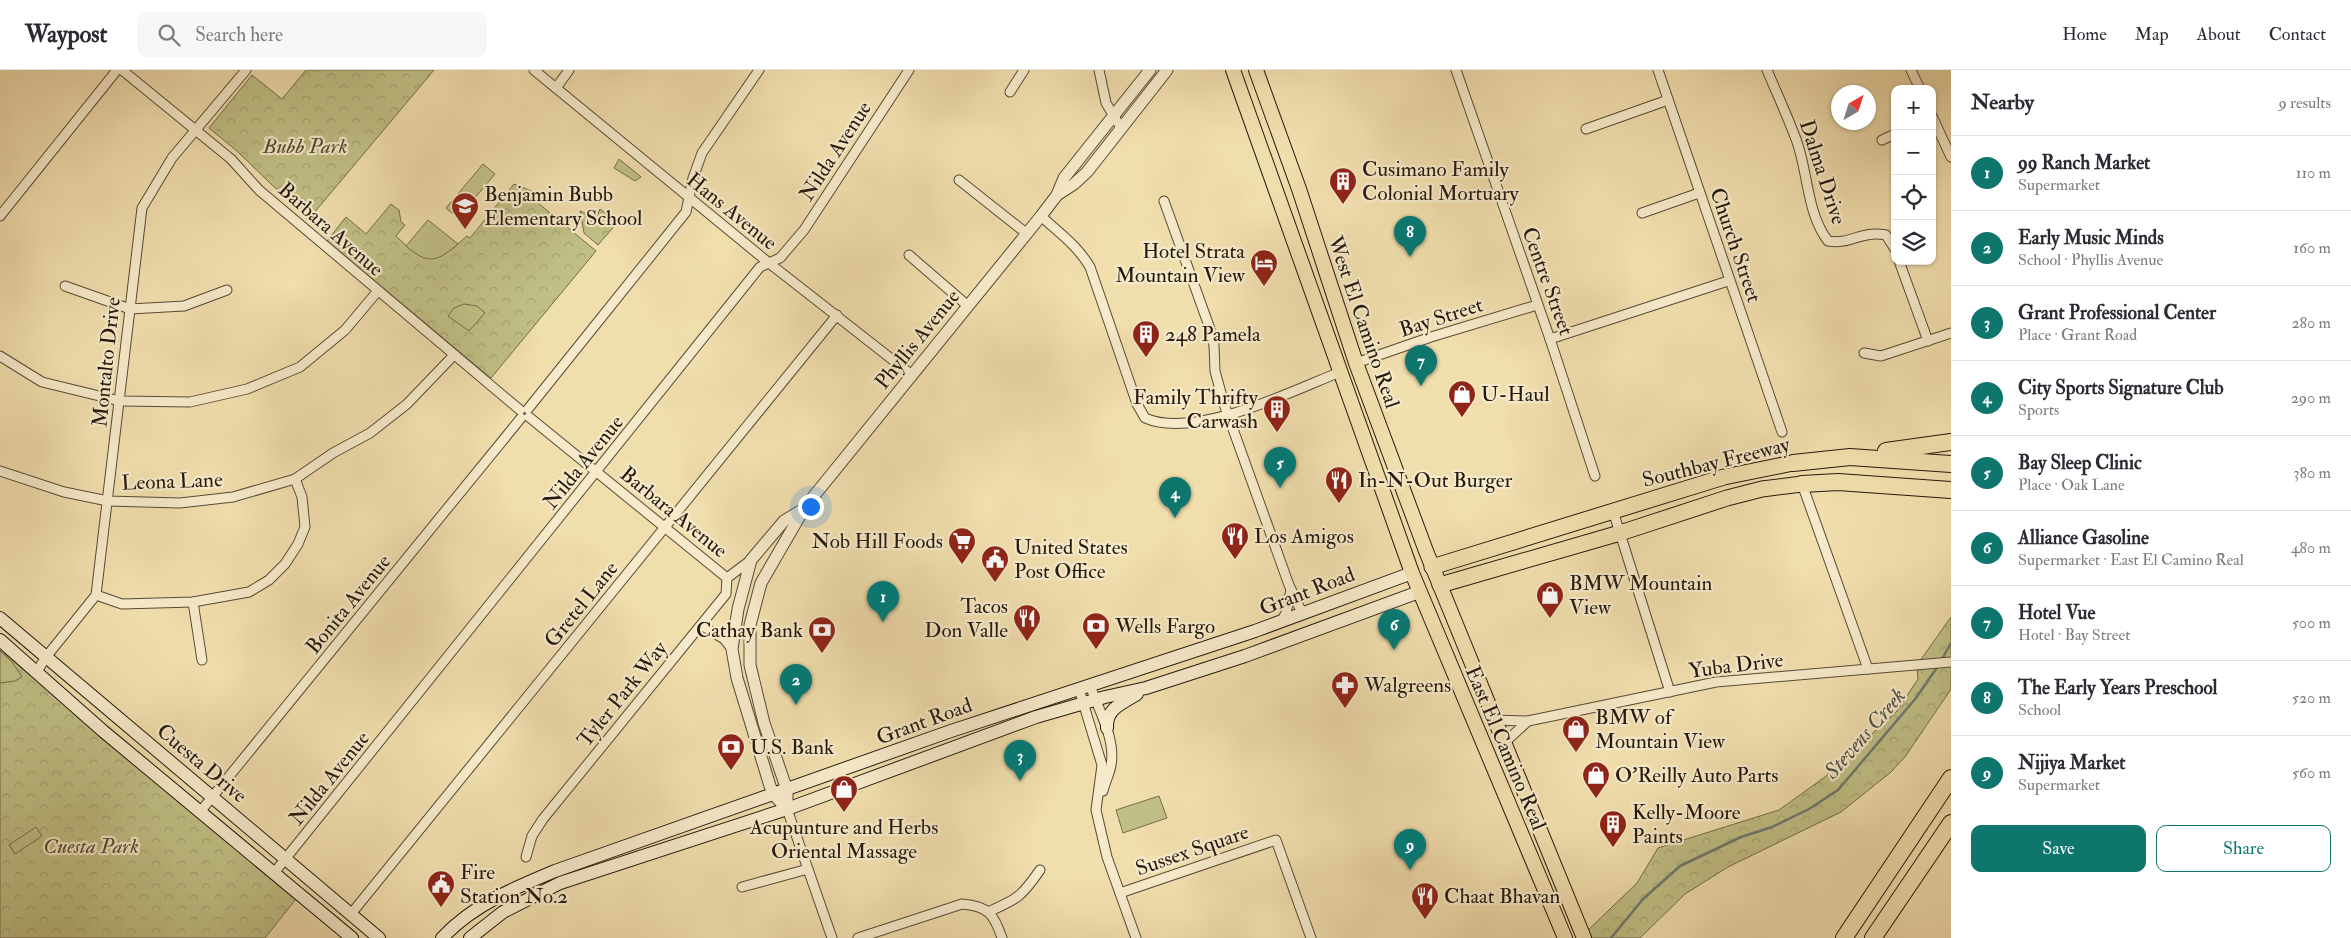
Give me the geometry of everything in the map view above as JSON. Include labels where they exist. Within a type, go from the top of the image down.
[{"type":"highway","points":[[1850,457],[1951,442]]},
{"type":"highway","name":"Southbay Freeway","points":[[1432,567],[1724,477],[1792,462],[1850,457],[1951,464]]},
{"type":"highway","name":"Southbay Freeway","points":[[1802,484],[1838,482],[1951,490]]},
{"type":"highway","points":[[1440,586],[1620,533],[1727,498],[1762,489],[1802,484]]},
{"type":"highway","points":[[1844,938],[1951,778]]},
{"type":"highway","points":[[1873,938],[1951,823]]},
{"type":"highway","points":[[1881,938],[1951,834]]},
{"type":"main road","name":"West El Camino Real","points":[[1256,70],[1356,364],[1440,586]]},
{"type":"main road","name":"West El Camino Real","points":[[1233,72],[1412,574]]},
{"type":"main road","name":"Grant Road","points":[[1302,613],[1432,567]]},
{"type":"main road","name":"East El Camino Real","points":[[1412,574],[1565,938]]},
{"type":"main road","name":"Grant Road","points":[[442,938],[476,910],[505,892],[555,871],[1085,687],[1440,586]]},
{"type":"main road","name":"East El Camino Real","points":[[1440,586],[1493,720],[1584,937]]},
{"type":"main road","points":[[1292,628],[1302,613]]},
{"type":"main road","name":"Cuesta Drive","points":[[0,618],[379,938]]},
{"type":"main road","name":"Grant Road","points":[[470,938],[504,912],[560,883],[787,810],[1036,718],[1146,688],[1273,646],[1292,628]]},
{"type":"main road","name":"Cuesta Drive","points":[[0,640],[36,673],[200,812],[352,938]]},
{"type":"main road","points":[[1106,728],[1106,719],[1111,710],[1146,688]]},
{"type":"main road","points":[[1485,748],[1490,746],[1496,750],[1521,806],[1535,818]]},
{"type":"main road","points":[[1520,834],[1532,841],[1546,867],[1556,870]]},
{"type":"street","points":[[0,216],[117,70]]},
{"type":"street","name":"Barbara Avenue","points":[[122,70],[231,159],[259,190],[377,292],[727,578]]},
{"type":"street","name":"Montalto Drive","points":[[96,596],[142,208],[172,158],[246,70]]},
{"type":"street","name":"Hans Avenue","points":[[534,70],[768,263],[912,375]]},
{"type":"street","points":[[556,88],[568,70]]},
{"type":"street","name":"Bonita Avenue","points":[[200,812],[525,414],[686,212],[693,178],[702,153],[759,70]]},
{"type":"street","name":"Nilda Avenue","points":[[274,873],[597,473],[760,267],[780,258],[804,230],[909,70]]},
{"type":"street","points":[[1010,92],[1024,70]]},
{"type":"street","points":[[1099,70],[1106,103],[1121,128]]},
{"type":"street","name":"Phyllis Avenue","points":[[787,810],[787,790],[754,690],[750,665],[750,625],[761,583],[805,507],[1041,216],[1057,195],[1064,178],[1150,70]]},
{"type":"street","name":"Phyllis Avenue","points":[[1057,195],[1074,184],[1087,172],[1167,70]]},
{"type":"street","name":"Centre Street","points":[[1456,70],[1550,339],[1595,476]]},
{"type":"street","name":"Church Street","points":[[1658,70],[1728,281],[1762,371],[1782,432]]},
{"type":"street","name":"Dalma Drive","points":[[1767,70],[1798,143],[1807,188],[1822,234],[1828,241],[1839,243],[1872,232],[1886,235],[1891,243]]},
{"type":"street","points":[[1911,70],[1918,85]]},
{"type":"street","points":[[1586,129],[1668,100]]},
{"type":"street","points":[[1936,125],[1951,157]]},
{"type":"street","points":[[1882,140],[1891,136]]},
{"type":"street","points":[[959,180],[1026,233]]},
{"type":"street","points":[[1642,213],[1698,193]]},
{"type":"street","points":[[1164,201],[1209,326],[1214,345],[1215,371],[1229,414],[1291,590],[1302,613]]},
{"type":"street","points":[[1041,216],[1080,250],[1090,267],[1137,404],[1145,418],[1166,423],[1193,423],[1229,414],[1340,372]]},
{"type":"street","points":[[909,255],[968,306]]},
{"type":"street","points":[[1900,265],[1928,341]]},
{"type":"street","points":[[1550,339],[1728,281]]},
{"type":"street","points":[[65,286],[130,309],[184,306],[227,290]]},
{"type":"street","points":[[0,356],[42,382],[120,401],[190,402],[247,389],[300,367],[345,330],[377,292]]},
{"type":"street","name":"Bay Street","points":[[1356,364],[1431,337],[1537,305]]},
{"type":"street","name":"Gretel Lane","points":[[350,914],[666,528],[837,315]]},
{"type":"street","points":[[1864,354],[1882,356],[1951,333]]},
{"type":"street","name":"Leona Lane","points":[[0,471],[64,492],[108,501],[180,503],[233,497],[295,479],[334,453],[370,433],[407,404],[454,356]]},
{"type":"street","points":[[36,673],[46,657],[96,596],[122,604],[193,602],[249,592],[269,580],[285,564],[298,544],[305,528],[302,497],[295,479]]},
{"type":"street","points":[[1802,484],[1868,669]]},
{"type":"street","name":"Phyllis Avenue","points":[[787,810],[774,795],[743,698],[732,649],[738,609],[751,560],[784,521],[805,507]]},
{"type":"street","points":[[1613,511],[1670,692]]},
{"type":"street","points":[[727,578],[751,560]]},
{"type":"street","name":"Tyler Park Way","points":[[526,856],[532,836],[543,819],[726,594],[727,578]]},
{"type":"street","points":[[1291,590],[1286,613],[1292,628]]},
{"type":"street","points":[[193,602],[202,660]]},
{"type":"street","points":[[701,625],[724,639],[732,649]]},
{"type":"street","name":"Yuba Drive","points":[[1493,720],[1528,721],[1716,682],[1951,662]]},
{"type":"street","points":[[1085,687],[1090,702],[1102,765],[1096,810],[1107,857],[1136,938]]},
{"type":"street","points":[[1090,702],[1106,728],[1111,747],[1112,764],[1096,810]]},
{"type":"street","points":[[1503,744],[1528,721]]},
{"type":"street","points":[[787,810],[832,938]]},
{"type":"street","name":"Sussex Square","points":[[1120,893],[1276,840],[1311,938]]},
{"type":"street","points":[[742,887],[808,869]]},
{"type":"street","points":[[988,912],[1024,893],[1040,870]]},
{"type":"street","points":[[858,938],[962,904],[978,905],[988,912],[997,922],[1002,938]]},
{"type":"green space","name":"Bubb Park","points":[[306,70],[434,70],[308,220],[237,151],[209,128],[252,75],[282,99]]},
{"type":"green space","points":[[619,159],[641,177],[635,181],[614,168]]},
{"type":"green space","points":[[483,164],[495,174],[458,218],[446,208]]},
{"type":"green space","points":[[514,184],[536,193],[532,198],[596,251],[491,378],[327,241],[346,217],[366,234],[391,204],[399,210],[401,222],[405,225],[396,236],[411,250],[451,250],[467,236],[470,238]]},
{"type":"green space","points":[[600,209],[617,223],[598,245],[584,233],[580,211],[596,218]]},
{"type":"green space","points":[[428,220],[458,244],[438,258],[432,259],[420,256],[406,246]]},
{"type":"green space","points":[[464,304],[477,306],[485,313],[469,331],[448,316],[454,308]]},
{"type":"green space","points":[[1951,617],[1951,689],[1905,757],[1891,772],[1841,812],[1728,867],[1685,894],[1640,938],[1584,938],[1583,935],[1637,883],[1658,848],[1779,810],[1825,777],[1897,711],[1918,679],[1917,665]]},
{"type":"green space","name":"Cuesta Park","points":[[0,650],[296,899],[265,938],[0,938]]},
{"type":"green space","points":[[0,651],[12,662],[22,677],[15,681],[0,683]]},
{"type":"green space","points":[[1159,796],[1167,818],[1123,833],[1116,810]]},
{"type":"green space","points":[[36,827],[42,836],[15,854],[9,845]]},
{"type":"waterway","name":"Stevens Creek","points":[[1941,661],[1951,643]]},
{"type":"waterway","name":"Stevens Creek","points":[[1611,938],[1643,899],[1680,866],[1741,837],[1772,827],[1809,809],[1838,790],[1916,698],[1938,666]]},
{"type":"place","name":"Cusimano Family Colonial Mortuary","points":[[1343,205]]},
{"type":"place","name":"Benjamin Bubb Elementary School","points":[[465,230]]},
{"type":"place","name":"The Early Years Preschool","points":[[1410,257]]},
{"type":"place","name":"Hotel Strata Mountain View","points":[[1264,287]]},
{"type":"place","name":"248 Pamela","points":[[1146,358]]},
{"type":"place","name":"Hotel Vue","points":[[1421,386]]},
{"type":"place","name":"U-Haul","points":[[1462,418]]},
{"type":"place","name":"Family Thrifty Carwash","points":[[1277,433]]},
{"type":"place","name":"Bay Sleep Clinic","points":[[1280,488]]},
{"type":"place","name":"In-N-Out Burger","points":[[1339,504]]},
{"type":"place","name":"City Sports Signature Club","points":[[1175,518]]},
{"type":"place","name":"Los Amigos","points":[[1235,560]]},
{"type":"place","name":"Nob Hill Foods","points":[[962,565]]},
{"type":"place","name":"United States Post Office","points":[[995,583]]},
{"type":"place","name":"BMW Mountain View","points":[[1550,619]]},
{"type":"place","name":"99 Ranch Market","points":[[883,622]]},
{"type":"place","name":"Tacos Don Valle","points":[[1027,642]]},
{"type":"place","name":"Wells Fargo","points":[[1096,650]]},
{"type":"place","name":"Alliance Gasoline","points":[[1394,650]]},
{"type":"place","name":"Cathay Bank","points":[[822,654]]},
{"type":"place","name":"Early Music Minds","points":[[796,705]]},
{"type":"place","name":"Walgreens","points":[[1345,709]]},
{"type":"place","name":"BMW of Mountain View","points":[[1576,753]]},
{"type":"place","name":"U.S. Bank","points":[[731,771]]},
{"type":"place","name":"Grant Professional Center","points":[[1020,781]]},
{"type":"place","name":"O'Reilly Auto Parts","points":[[1596,799]]},
{"type":"place","name":"Acupunture and Herbs Oriental Massage","points":[[844,813]]},
{"type":"place","name":"Kelly-Moore Paints","points":[[1613,848]]},
{"type":"place","name":"Nijiya Market","points":[[1410,870]]},
{"type":"place","name":"Fire Station No.2","points":[[441,908]]},
{"type":"place","name":"Chaat Bhavan","points":[[1425,920]]}]
